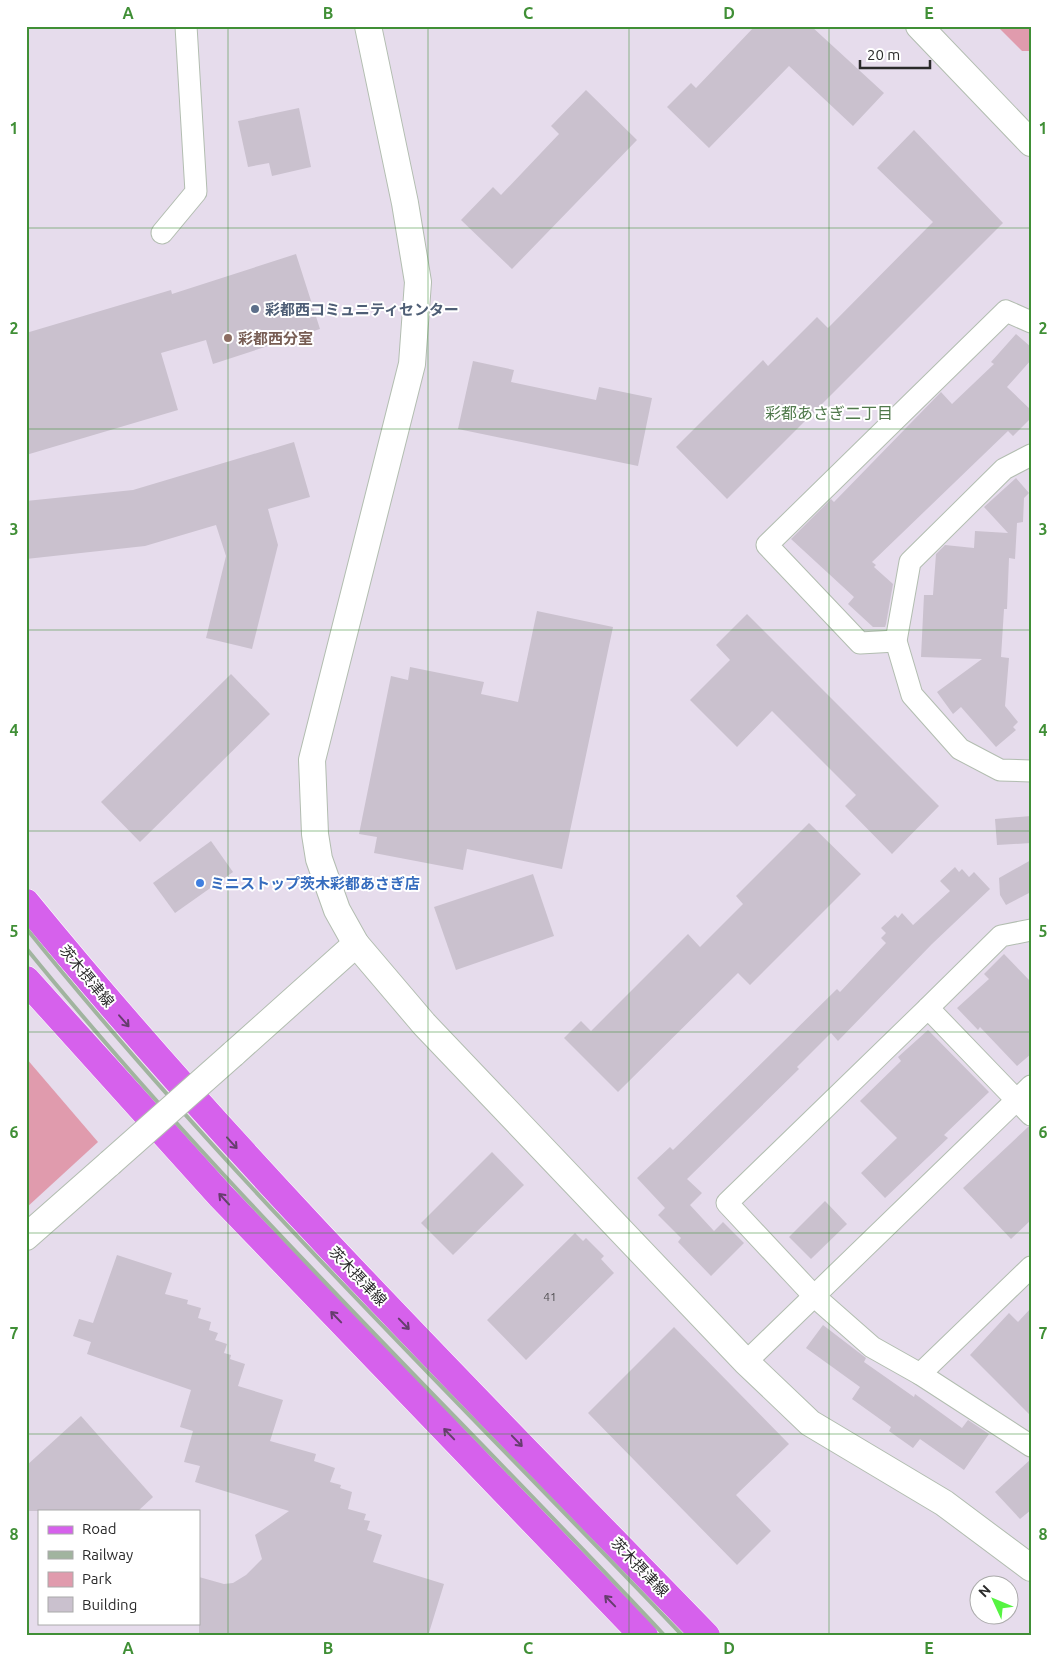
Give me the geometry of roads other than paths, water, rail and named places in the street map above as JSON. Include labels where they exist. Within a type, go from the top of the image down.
[{"type":"main road","name":"茨木摂津線","points":[[26,903],[117,1013],[248,1160],[706,1636]]},
{"type":"main road","points":[[26,980],[215,1190],[644,1636]]},
{"type":"main road","points":[[652,1581],[719,1636]]},
{"type":"street","points":[[162,233],[196,192],[186,26]]},
{"type":"street","points":[[368,26],[405,203],[418,282],[412,364],[312,760],[315,834],[319,859],[336,910],[356,944],[448,1050],[746,1362],[810,1423],[944,1503],[1031,1568]]},
{"type":"street","points":[[919,26],[1031,143]]},
{"type":"street","points":[[896,641],[860,643],[767,544],[1006,311],[1031,322]]},
{"type":"street","points":[[1031,455],[1004,469],[910,562],[896,641],[912,695],[960,749],[1000,770],[1031,772]]},
{"type":"street","points":[[1031,930],[1001,936],[727,1203],[814,1296],[872,1347],[920,1374],[1031,1446]]},
{"type":"street","points":[[26,1237],[356,944]]},
{"type":"street","points":[[928,1008],[1023,1093],[1031,1115]]},
{"type":"street","points":[[746,1362],[1023,1093]]},
{"type":"street","points":[[920,1374],[1031,1267]]},
{"type":"railway","points":[[26,928],[103,1021],[264,1201],[683,1636]]},
{"type":"railway","points":[[26,948],[179,1126],[259,1213],[665,1636]]},
{"type":"place","name":"彩都西コミュニティセンター","points":[[255,309]]},
{"type":"place","name":"彩都西分室","points":[[228,338]]},
{"type":"place","name":"ミニストップ茨木彩都あさぎ店","points":[[200,883]]},
{"type":"district","name":"彩都あさぎ二丁目","points":[[829,413]]}]
